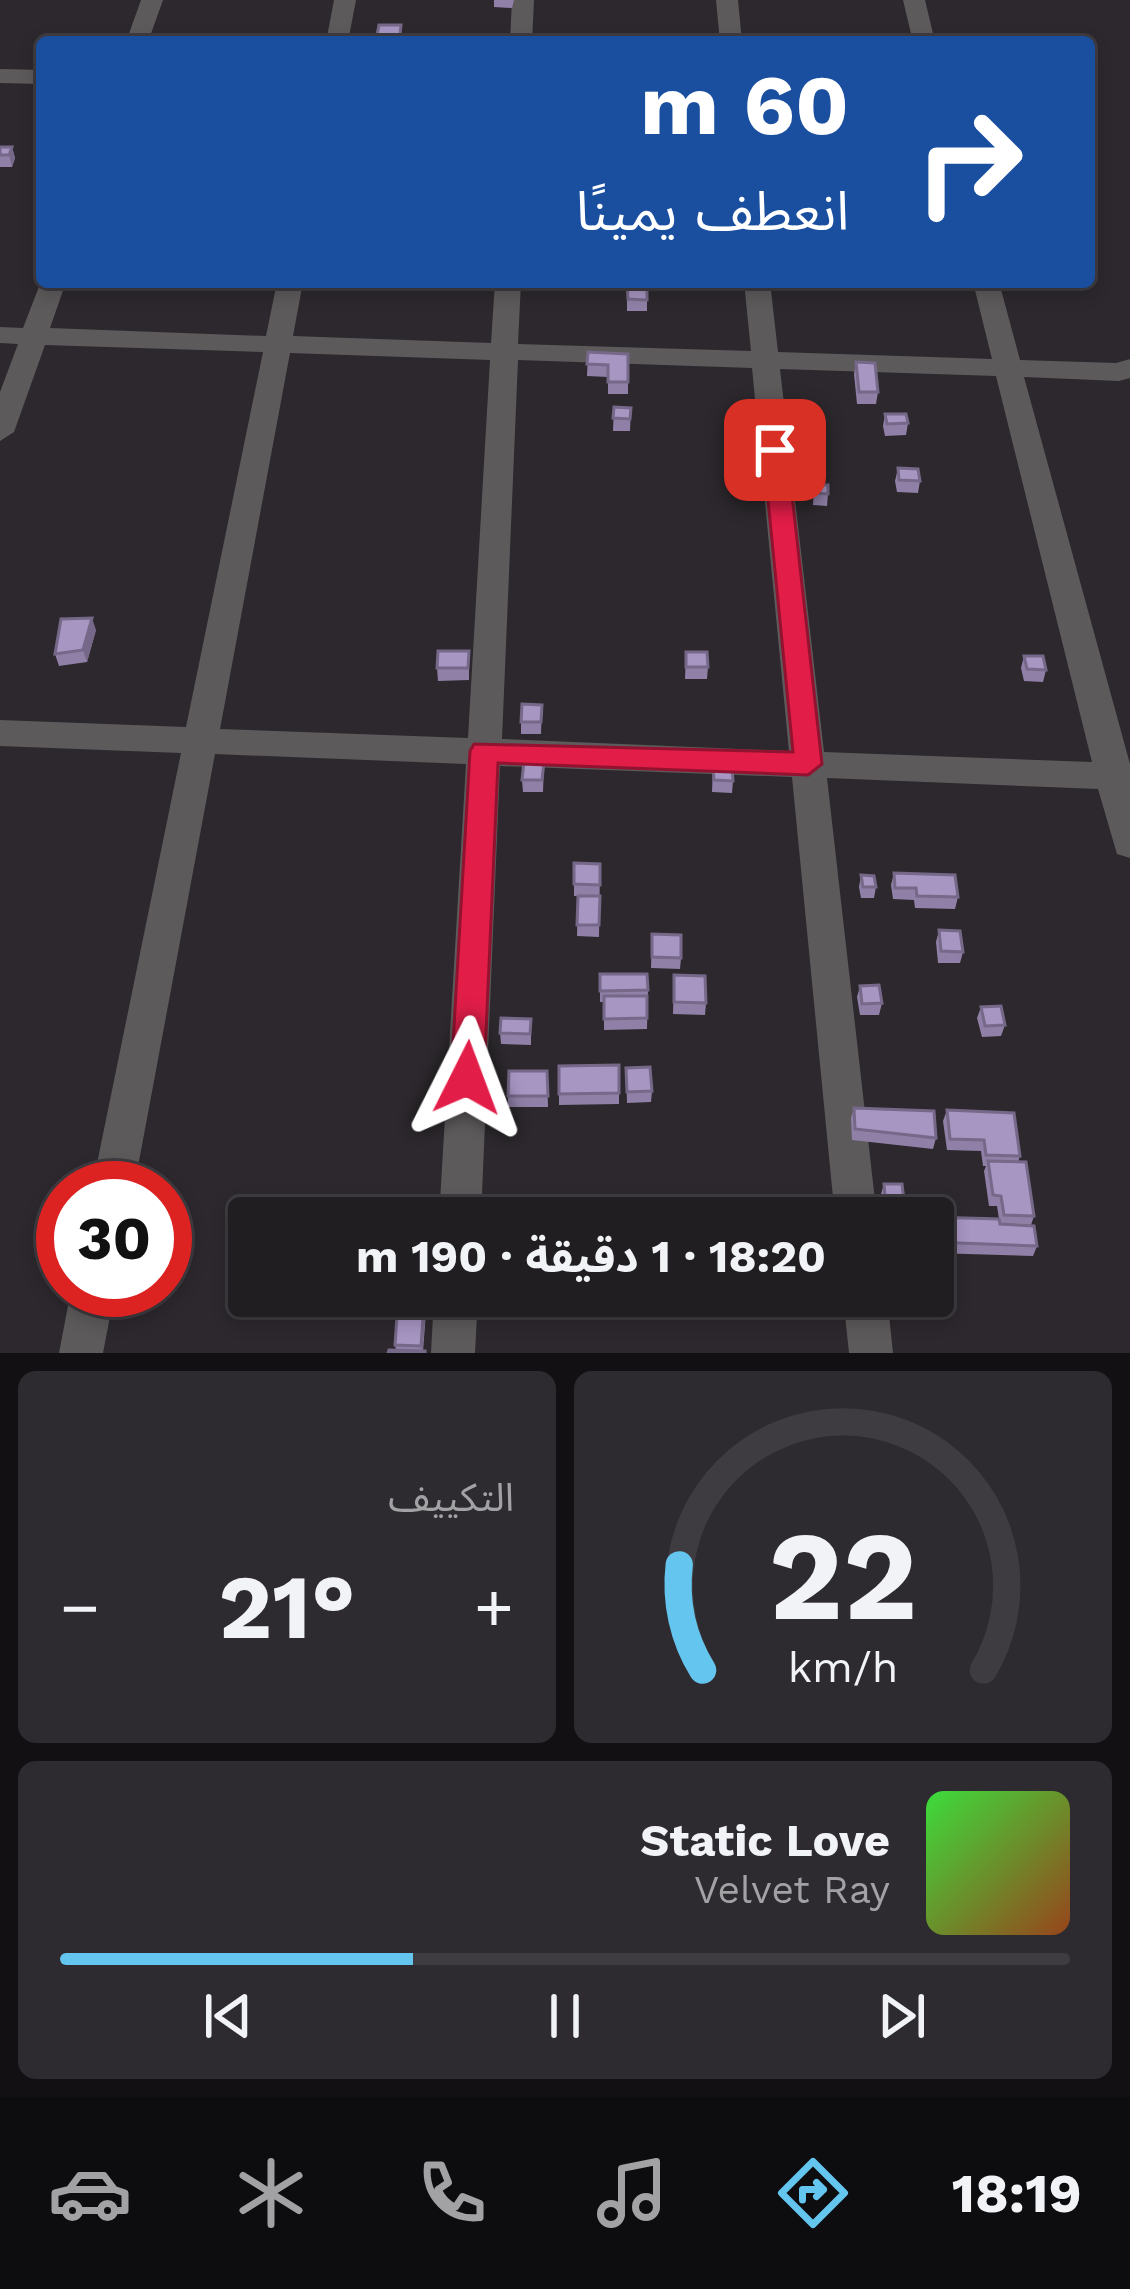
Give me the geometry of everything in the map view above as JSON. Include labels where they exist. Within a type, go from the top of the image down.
[{"type":"street","points":[[139,36],[152,0]]},
{"type":"street","points":[[338,36],[345,0]]},
{"type":"street","points":[[521,36],[523,0]]},
{"type":"street","points":[[727,0],[730,36]]},
{"type":"street","points":[[914,0],[923,36]]},
{"type":"street","points":[[0,76],[36,77]]},
{"type":"street","points":[[0,432],[51,288]]},
{"type":"street","points":[[118,1161],[289,288]]},
{"type":"street","points":[[461,1197],[508,288]]},
{"type":"street","points":[[758,288],[854,1197]]},
{"type":"street","points":[[988,288],[1121,776],[1130,844]]},
{"type":"street","points":[[0,335],[1119,372],[1130,368]]},
{"type":"street","points":[[0,733],[1121,776]]},
{"type":"street","points":[[81,1353],[88,1317]]},
{"type":"street","points":[[453,1353],[455,1317]]},
{"type":"street","points":[[867,1317],[871,1353]]},
{"type":"building","points":[[379,25],[401,25],[400,35],[377,35]]},
{"type":"building","points":[[627,288],[647,288],[647,300],[628,299]]},
{"type":"building","points":[[588,352],[628,354],[628,382],[608,382],[608,365],[587,364]]},
{"type":"building","points":[[856,362],[875,363],[878,392],[859,392]]},
{"type":"building","points":[[614,407],[631,408],[630,419],[613,418]]},
{"type":"building","points":[[885,414],[906,414],[908,423],[887,424]]},
{"type":"building","points":[[898,468],[918,469],[920,481],[899,480]]},
{"type":"building","points":[[814,485],[828,485],[828,494],[815,493]]},
{"type":"building","points":[[92,618],[83,650],[55,654],[61,619]]},
{"type":"building","points":[[438,651],[469,651],[468,668],[437,668]]},
{"type":"building","points":[[686,652],[707,652],[708,667],[686,667]]},
{"type":"building","points":[[1024,656],[1043,656],[1046,670],[1027,669]]},
{"type":"building","points":[[522,704],[542,705],[541,722],[521,722]]},
{"type":"building","points":[[524,761],[544,762],[542,780],[522,780]]},
{"type":"building","points":[[713,765],[732,766],[733,781],[714,780]]},
{"type":"building","points":[[574,863],[600,864],[600,885],[574,884]]},
{"type":"building","points":[[894,873],[955,875],[958,897],[917,896],[916,888],[895,888]]},
{"type":"building","points":[[861,875],[874,876],[876,887],[863,887]]},
{"type":"building","points":[[578,896],[600,896],[599,925],[577,925]]},
{"type":"building","points":[[939,930],[960,931],[963,952],[941,951]]},
{"type":"building","points":[[652,934],[681,935],[681,958],[652,957]]},
{"type":"building","points":[[600,974],[647,974],[648,990],[600,991]]},
{"type":"building","points":[[674,975],[705,976],[706,1003],[674,1002]]},
{"type":"building","points":[[879,985],[882,1003],[862,1004],[860,986]]},
{"type":"building","points":[[604,996],[647,996],[647,1018],[604,1019]]},
{"type":"building","points":[[1001,1006],[1005,1025],[985,1026],[981,1007]]},
{"type":"building","points":[[501,1018],[531,1019],[530,1034],[500,1033]]},
{"type":"building","points":[[619,1065],[619,1093],[559,1094],[559,1066]]},
{"type":"building","points":[[650,1067],[652,1091],[627,1092],[626,1068]]},
{"type":"building","points":[[509,1071],[547,1071],[548,1096],[508,1096]]},
{"type":"building","points":[[854,1108],[934,1111],[936,1138],[855,1129]]},
{"type":"building","points":[[947,1110],[1014,1113],[1020,1156],[986,1155],[984,1140],[950,1139]]},
{"type":"building","points":[[988,1161],[1026,1162],[1034,1216],[1004,1215],[1001,1196],[993,1195]]},
{"type":"building","points":[[884,1184],[902,1184],[904,1197],[885,1197]]},
{"type":"building","points":[[954,1218],[1034,1226],[1037,1246],[954,1243]]},
{"type":"building","points":[[397,1317],[423,1317],[421,1346],[395,1345]]},
{"type":"building","points":[[425,1351],[425,1353],[388,1353]]},
{"type":"route","points":[[467,1078],[484,751],[808,764],[775,450]]}]
